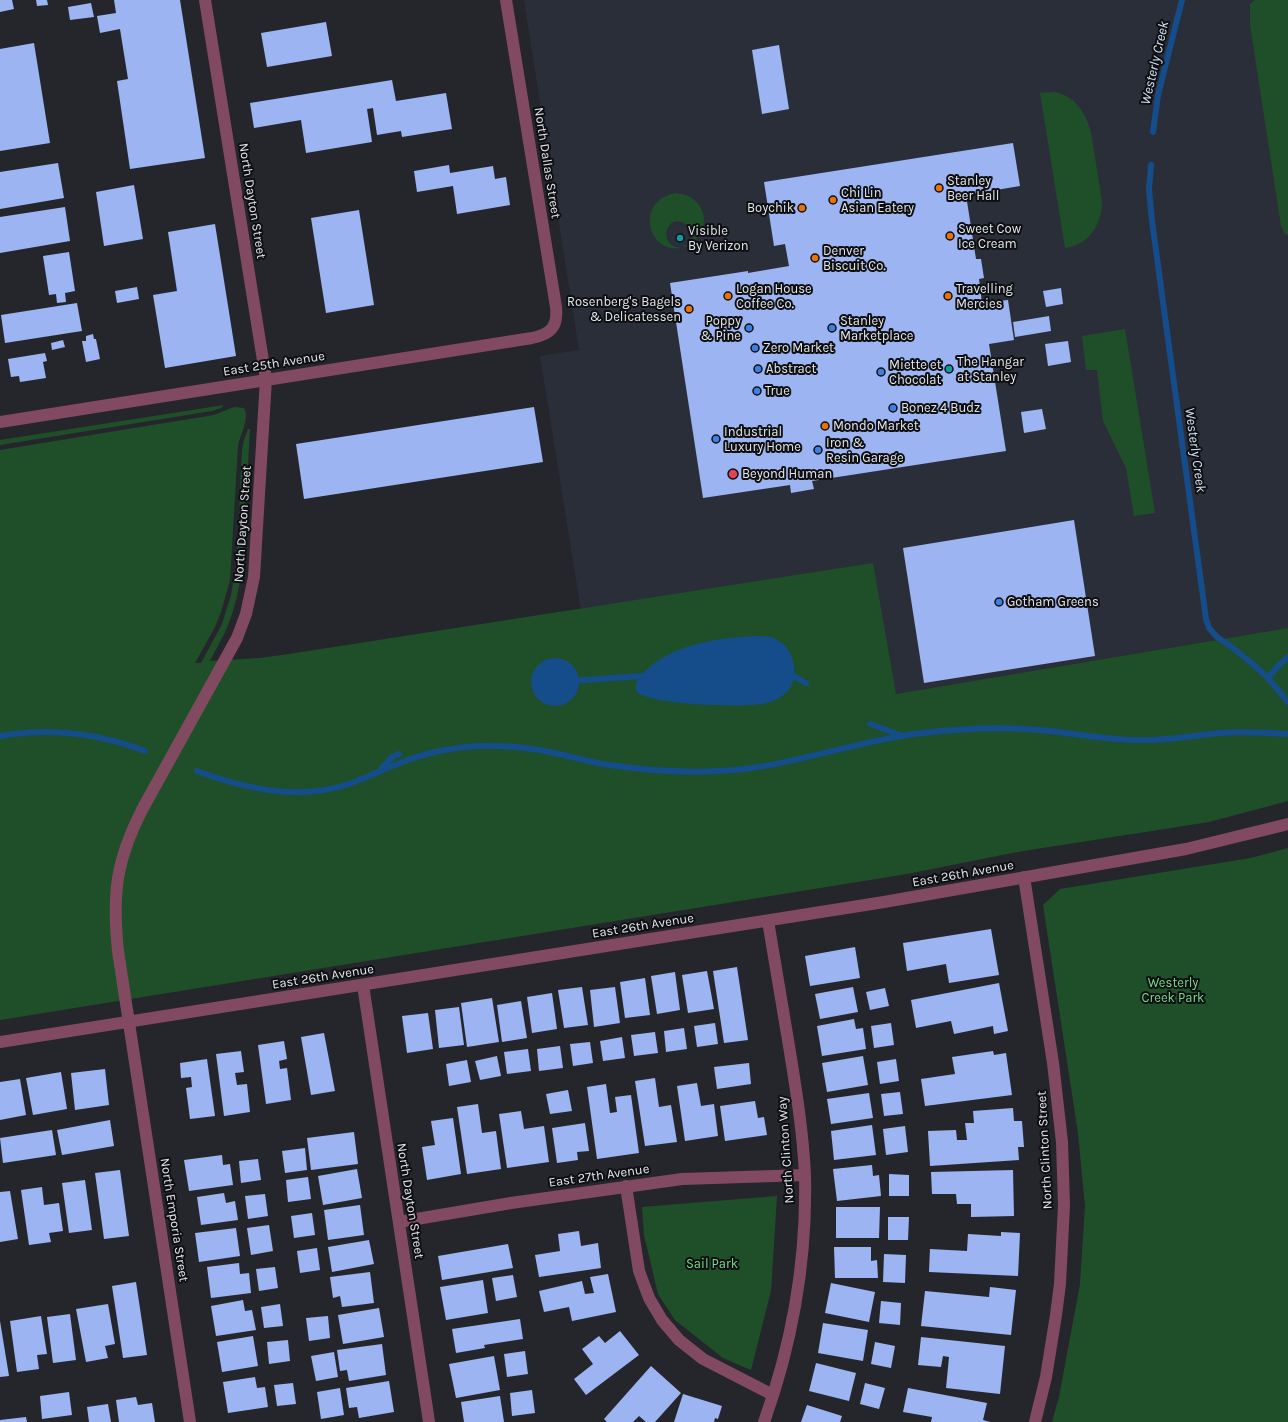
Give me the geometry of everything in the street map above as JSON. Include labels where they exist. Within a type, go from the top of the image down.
[{"type":"street","name":"North Dayton Street","points":[[129,1022],[118,951],[115,918],[116,888],[120,866],[133,827],[239,633],[251,593],[255,564],[266,379],[205,0]]},
{"type":"street","name":"North Dallas Street","points":[[506,0],[556,307],[556,323],[551,330]]},
{"type":"street","name":"East 25th Avenue","points":[[0,422],[532,338],[551,330]]},
{"type":"street","name":"East 26th Avenue","points":[[0,1042],[884,902],[1186,849],[1288,824]]},
{"type":"street","name":"North Clinton Street","points":[[1024,877],[1054,1063],[1062,1142],[1064,1205],[1060,1284],[1056,1315],[1046,1377],[1035,1422]]},
{"type":"street","name":"North Clinton Way","points":[[764,1422],[774,1395],[790,1331],[800,1274],[805,1175],[795,1084],[768,921]]},
{"type":"street","name":"North Dayton Street","points":[[363,985],[429,1422]]},
{"type":"street","name":"North Emporia Street","points":[[129,1022],[190,1422]]},
{"type":"street","name":"East 27th Avenue","points":[[399,1222],[511,1203],[682,1179],[805,1175]]},
{"type":"street","points":[[626,1186],[639,1271],[649,1298],[662,1320],[678,1340],[703,1359],[774,1395]]},
{"type":"shaded area","name":"Stanley Marketplace","points":[[524,0],[1288,0],[1288,628],[896,694],[581,610],[540,356],[579,350]]},
{"type":"green space","points":[[1255,0],[1288,0],[1288,235],[1285,234],[1281,226],[1250,25],[1250,4]]},
{"type":"green space","points":[[1055,92],[1069,98],[1079,106],[1086,118],[1091,132],[1102,202],[1100,218],[1092,232],[1081,243],[1065,248],[1040,93]]},
{"type":"green space","points":[[676,193],[687,196],[695,201],[701,208],[704,216],[704,225],[701,233],[695,241],[685,247],[683,247],[690,242],[693,236],[692,230],[688,225],[682,222],[676,221],[671,224],[666,234],[667,240],[671,245],[680,248],[669,247],[660,242],[653,235],[650,225],[651,215],[655,205],[663,198]]},
{"type":"green space","points":[[1125,329],[1155,513],[1134,516],[1126,468],[1103,421],[1097,370],[1086,370],[1082,336]]},
{"type":"green space","points":[[224,405],[221,408],[212,411],[0,445],[0,440]]},
{"type":"green space","points":[[234,407],[244,408],[246,417],[238,446],[230,580],[215,627],[195,663],[201,663],[222,624],[231,595],[237,561],[242,449],[248,429],[250,429],[240,583],[227,628],[210,661],[260,658],[289,654],[873,563],[896,694],[1288,628],[1288,801],[1209,822],[1017,852],[907,874],[0,1020],[0,450],[214,415]]},
{"type":"green space","name":"Westerly Creek Park","points":[[1288,848],[1288,1422],[1052,1422],[1059,1397],[1080,1284],[1085,1206],[1078,1133],[1043,905],[1060,889],[1251,858]]},
{"type":"green space","name":"Sail Park","points":[[777,1196],[771,1291],[751,1370],[723,1358],[675,1320],[658,1294],[644,1235],[642,1207]]},
{"type":"water","points":[[755,636],[776,639],[789,650],[792,658],[794,676],[792,684],[788,691],[777,699],[757,705],[739,706],[689,704],[655,699],[636,691],[636,682],[641,675],[656,662],[669,654],[697,644],[711,641]]},
{"type":"water","points":[[555,658],[564,660],[572,665],[577,673],[579,682],[577,691],[572,699],[564,704],[555,706],[546,704],[538,699],[533,691],[531,682],[533,673],[538,665],[546,660]]},
{"type":"building","points":[[0,0],[12,0],[14,9],[0,12]]},
{"type":"building","points":[[36,0],[47,0],[48,5],[37,6]]},
{"type":"building","points":[[114,0],[180,0],[205,158],[130,169],[117,81],[128,79],[120,29],[100,33],[97,16],[116,13]]},
{"type":"building","points":[[91,3],[94,17],[70,20],[68,7]]},
{"type":"building","points":[[326,22],[332,56],[267,67],[261,33]]},
{"type":"building","points":[[34,43],[50,143],[0,151],[0,49]]},
{"type":"building","points":[[779,45],[789,109],[762,114],[752,50]]},
{"type":"building","points":[[392,80],[396,101],[446,93],[452,129],[402,137],[401,131],[377,135],[373,108],[367,109],[372,142],[306,153],[301,120],[254,128],[250,103]]},
{"type":"building","name":"Stanley Marketplace","points":[[1013,143],[1020,186],[966,195],[976,259],[981,259],[984,278],[979,279],[982,303],[1008,300],[1014,340],[989,344],[1006,451],[812,481],[814,489],[791,493],[790,485],[703,498],[670,283],[789,266],[785,244],[774,246],[764,182]]},
{"type":"building","points":[[58,163],[64,198],[0,209],[0,172]]},
{"type":"building","points":[[449,165],[450,173],[493,166],[495,179],[506,177],[510,205],[457,214],[453,186],[417,192],[414,171]]},
{"type":"building","points":[[134,185],[143,239],[104,246],[96,192]]},
{"type":"building","points":[[65,207],[70,241],[0,253],[0,217]]},
{"type":"building","points":[[359,210],[374,305],[326,313],[311,218]]},
{"type":"building","points":[[215,224],[236,356],[165,368],[153,295],[177,291],[168,232]]},
{"type":"building","points":[[69,252],[75,291],[65,293],[66,302],[57,303],[56,294],[49,295],[43,256]]},
{"type":"building","points":[[137,287],[139,299],[117,303],[115,291]]},
{"type":"building","points":[[1061,288],[1063,304],[1046,307],[1043,291]]},
{"type":"building","points":[[77,303],[82,331],[5,343],[1,315]]},
{"type":"building","points":[[1049,316],[1051,331],[1015,337],[1013,322]]},
{"type":"building","points":[[93,334],[94,339],[96,339],[100,359],[86,362],[82,341],[86,341],[86,336]]},
{"type":"building","points":[[63,340],[65,347],[52,350],[51,343]]},
{"type":"building","points":[[1068,341],[1071,362],[1048,366],[1045,344]]},
{"type":"building","points":[[45,353],[47,361],[43,362],[46,378],[20,382],[19,376],[11,377],[8,359]]},
{"type":"building","points":[[534,407],[543,462],[304,499],[296,444]]},
{"type":"building","points":[[1042,409],[1046,429],[1024,433],[1021,412]]},
{"type":"building","name":"Gotham Greens","points":[[1074,520],[1095,656],[924,683],[903,548]]},
{"type":"building","points":[[991,929],[999,975],[949,983],[946,964],[907,971],[903,943]]},
{"type":"building","points":[[855,947],[860,978],[810,986],[805,956]]},
{"type":"building","points":[[737,967],[748,1040],[724,1043],[713,971]]},
{"type":"building","points":[[707,971],[714,1009],[688,1013],[682,975]]},
{"type":"building","points":[[675,972],[680,1010],[657,1014],[651,976]]},
{"type":"building","points":[[645,978],[650,1015],[625,1018],[620,982]]},
{"type":"building","points":[[999,983],[1008,1031],[994,1034],[993,1026],[954,1034],[951,1021],[916,1028],[911,1000]]},
{"type":"building","points":[[582,987],[588,1025],[564,1028],[558,990]]},
{"type":"building","points":[[615,987],[620,1023],[594,1027],[590,990]]},
{"type":"building","points":[[853,987],[858,1012],[820,1019],[815,994]]},
{"type":"building","points":[[885,988],[889,1006],[870,1010],[866,992]]},
{"type":"building","points":[[552,993],[557,1029],[532,1033],[527,997]]},
{"type":"building","points":[[492,998],[499,1042],[467,1047],[461,1003]]},
{"type":"building","points":[[521,1001],[527,1038],[502,1042],[497,1005]]},
{"type":"building","points":[[459,1007],[464,1045],[439,1048],[435,1010]]},
{"type":"building","points":[[428,1013],[433,1049],[407,1053],[402,1016]]},
{"type":"building","points":[[854,1019],[856,1029],[863,1028],[866,1049],[822,1056],[817,1026]]},
{"type":"building","points":[[715,1023],[718,1044],[697,1047],[694,1026]]},
{"type":"building","points":[[891,1023],[894,1045],[874,1048],[871,1026]]},
{"type":"building","points":[[684,1028],[687,1049],[666,1052],[664,1031]]},
{"type":"building","points":[[655,1032],[658,1053],[634,1056],[631,1035]]},
{"type":"building","points":[[324,1033],[335,1091],[311,1095],[301,1037]]},
{"type":"building","points":[[622,1037],[625,1058],[603,1061],[600,1041]]},
{"type":"building","points":[[284,1041],[287,1059],[279,1061],[280,1069],[287,1068],[291,1100],[266,1104],[258,1045]]},
{"type":"building","points":[[590,1042],[593,1063],[573,1066],[570,1044]]},
{"type":"building","points":[[560,1046],[563,1068],[539,1071],[537,1049]]},
{"type":"building","points":[[528,1049],[531,1071],[507,1074],[504,1052]]},
{"type":"building","points":[[241,1051],[244,1072],[235,1073],[237,1085],[247,1084],[250,1112],[224,1116],[216,1054]]},
{"type":"building","points":[[993,1051],[994,1055],[1006,1053],[1012,1095],[925,1106],[921,1079],[955,1074],[952,1057]]},
{"type":"building","points":[[497,1056],[501,1076],[480,1080],[475,1061]]},
{"type":"building","points":[[863,1056],[868,1085],[827,1092],[822,1063]]},
{"type":"building","points":[[207,1059],[215,1116],[190,1119],[186,1088],[192,1087],[191,1077],[181,1078],[180,1063]]},
{"type":"building","points":[[896,1059],[899,1081],[880,1084],[877,1062]]},
{"type":"building","points":[[467,1060],[471,1082],[449,1086],[446,1064]]},
{"type":"building","points":[[749,1063],[751,1084],[717,1089],[714,1067]]},
{"type":"building","points":[[105,1069],[109,1105],[75,1110],[71,1073]]},
{"type":"building","points":[[61,1072],[67,1109],[33,1115],[26,1078]]},
{"type":"building","points":[[655,1078],[659,1107],[671,1105],[677,1142],[645,1146],[635,1081]]},
{"type":"building","points":[[20,1079],[26,1115],[0,1120],[0,1082]]},
{"type":"building","points":[[697,1083],[701,1106],[714,1104],[718,1136],[685,1141],[677,1086]]},
{"type":"building","points":[[606,1084],[610,1113],[617,1112],[615,1097],[631,1095],[639,1153],[597,1159],[587,1087]]},
{"type":"building","points":[[568,1090],[572,1111],[550,1114],[546,1094]]},
{"type":"building","points":[[900,1092],[903,1114],[884,1116],[881,1094]]},
{"type":"building","points":[[869,1093],[873,1118],[831,1124],[827,1099]]},
{"type":"building","points":[[755,1101],[758,1118],[764,1117],[767,1135],[725,1141],[720,1106]]},
{"type":"building","points":[[478,1104],[482,1133],[496,1131],[501,1169],[467,1174],[457,1107]]},
{"type":"building","points":[[1013,1108],[1014,1121],[1022,1121],[1024,1147],[1018,1147],[1019,1160],[930,1166],[928,1131],[956,1130],[957,1140],[967,1140],[965,1123],[974,1123],[973,1111]]},
{"type":"building","points":[[521,1111],[524,1129],[544,1126],[549,1162],[507,1168],[499,1114]]},
{"type":"building","points":[[453,1118],[461,1174],[427,1180],[422,1147],[435,1145],[431,1121]]},
{"type":"building","points":[[110,1120],[114,1146],[62,1155],[57,1130]]},
{"type":"building","points":[[585,1123],[589,1151],[577,1152],[578,1160],[557,1163],[552,1128]]},
{"type":"building","points":[[872,1125],[876,1155],[834,1160],[831,1131]]},
{"type":"building","points":[[905,1126],[908,1152],[886,1155],[883,1129]]},
{"type":"building","points":[[52,1130],[56,1155],[3,1163],[0,1138]]},
{"type":"building","points":[[354,1132],[358,1164],[311,1170],[307,1138]]},
{"type":"building","points":[[305,1148],[307,1170],[285,1173],[282,1151]]},
{"type":"building","points":[[222,1155],[223,1165],[230,1164],[233,1185],[189,1191],[184,1160]]},
{"type":"building","points":[[258,1159],[261,1180],[241,1183],[239,1161]]},
{"type":"building","points":[[872,1165],[873,1176],[879,1175],[881,1196],[837,1201],[833,1169]]},
{"type":"building","points":[[357,1169],[362,1198],[323,1205],[318,1176]]},
{"type":"building","points":[[120,1170],[129,1236],[104,1239],[95,1173]]},
{"type":"building","points":[[1013,1170],[1014,1216],[971,1217],[971,1204],[957,1204],[956,1194],[932,1194],[931,1172]]},
{"type":"building","points":[[889,1174],[909,1175],[909,1196],[889,1196]]},
{"type":"building","points":[[308,1177],[311,1199],[288,1202],[286,1180]]},
{"type":"building","points":[[85,1180],[92,1230],[69,1233],[62,1183]]},
{"type":"building","points":[[42,1187],[44,1205],[59,1203],[63,1231],[49,1233],[51,1242],[29,1245],[21,1190]]},
{"type":"building","points":[[10,1191],[18,1239],[0,1242],[0,1192]]},
{"type":"building","points":[[224,1193],[226,1203],[235,1201],[238,1220],[201,1225],[197,1197]]},
{"type":"building","points":[[265,1194],[268,1216],[248,1219],[245,1196]]},
{"type":"building","points":[[360,1205],[364,1235],[328,1240],[324,1210]]},
{"type":"building","points":[[836,1207],[880,1207],[879,1238],[836,1238]]},
{"type":"building","points":[[312,1213],[315,1235],[294,1238],[291,1216]]},
{"type":"building","points":[[888,1217],[909,1217],[908,1240],[888,1240]]},
{"type":"building","points":[[269,1225],[273,1251],[251,1255],[247,1228]]},
{"type":"building","points":[[236,1228],[240,1256],[199,1262],[195,1233]]},
{"type":"building","points":[[579,1231],[581,1246],[598,1243],[601,1268],[539,1277],[535,1255],[560,1251],[558,1234]]},
{"type":"building","points":[[1001,1232],[1020,1233],[1018,1276],[929,1272],[930,1249],[967,1251],[968,1234],[1001,1236]]},
{"type":"building","points":[[369,1240],[374,1264],[332,1272],[328,1247]]},
{"type":"building","points":[[508,1244],[513,1268],[442,1280],[438,1256]]},
{"type":"building","points":[[834,1247],[871,1247],[871,1261],[877,1260],[878,1278],[835,1278]]},
{"type":"building","points":[[317,1248],[320,1270],[300,1273],[297,1251]]},
{"type":"building","points":[[884,1254],[906,1255],[905,1283],[883,1282]]},
{"type":"building","points":[[239,1263],[240,1274],[249,1273],[251,1293],[211,1298],[207,1267]]},
{"type":"building","points":[[275,1267],[278,1288],[259,1291],[256,1269]]},
{"type":"building","points":[[370,1272],[374,1303],[342,1307],[340,1296],[333,1298],[330,1277]]},
{"type":"building","points":[[608,1274],[616,1312],[572,1321],[569,1307],[544,1312],[539,1291],[582,1281],[585,1294],[594,1293],[590,1277]]},
{"type":"building","points":[[513,1275],[517,1297],[496,1301],[492,1278]]},
{"type":"building","points":[[483,1280],[488,1313],[446,1320],[440,1287]]},
{"type":"building","points":[[136,1282],[147,1355],[123,1358],[112,1286]]},
{"type":"building","points":[[831,1283],[875,1292],[869,1322],[825,1313]]},
{"type":"building","points":[[990,1287],[1016,1290],[1011,1335],[921,1326],[925,1291],[989,1297]]},
{"type":"building","points":[[243,1300],[245,1311],[252,1310],[256,1330],[216,1336],[211,1306]]},
{"type":"building","points":[[881,1301],[901,1303],[900,1325],[879,1323]]},
{"type":"building","points":[[108,1304],[115,1344],[105,1346],[108,1358],[86,1362],[76,1309]]},
{"type":"building","points":[[280,1304],[283,1326],[264,1328],[261,1307]]},
{"type":"building","points":[[379,1308],[384,1337],[343,1344],[338,1315]]},
{"type":"building","points":[[70,1314],[76,1360],[53,1363],[47,1317]]},
{"type":"building","points":[[41,1316],[47,1354],[37,1355],[39,1369],[17,1372],[10,1321]]},
{"type":"building","points":[[328,1316],[330,1338],[309,1341],[306,1318]]},
{"type":"building","points":[[520,1319],[523,1339],[484,1345],[485,1348],[456,1353],[452,1329]]},
{"type":"building","points":[[0,1321],[9,1376],[0,1377]]},
{"type":"building","points":[[823,1323],[868,1330],[863,1361],[818,1353]]},
{"type":"building","points":[[620,1331],[639,1355],[586,1395],[574,1379],[593,1364],[582,1349],[599,1336],[605,1343]]},
{"type":"building","points":[[253,1336],[258,1366],[222,1372],[217,1342]]},
{"type":"building","points":[[921,1337],[1005,1346],[1000,1394],[946,1388],[949,1357],[943,1356],[941,1367],[918,1365]]},
{"type":"building","points":[[288,1340],[290,1361],[269,1364],[267,1342]]},
{"type":"building","points":[[875,1342],[895,1346],[891,1368],[871,1364]]},
{"type":"building","points":[[382,1344],[386,1375],[349,1381],[347,1370],[340,1371],[337,1350]]},
{"type":"building","points":[[525,1351],[528,1374],[507,1377],[504,1354]]},
{"type":"building","points":[[334,1352],[338,1377],[316,1381],[311,1356]]},
{"type":"building","points":[[494,1356],[500,1390],[456,1398],[449,1364]]},
{"type":"building","points":[[816,1363],[856,1373],[849,1401],[809,1391]]},
{"type":"building","points":[[651,1366],[681,1393],[655,1422],[646,1422],[639,1416],[633,1422],[607,1422],[604,1419]]},
{"type":"building","points":[[255,1377],[257,1388],[265,1387],[268,1407],[228,1413],[223,1382]]},
{"type":"building","points":[[389,1381],[394,1412],[359,1418],[357,1407],[349,1408],[346,1388]]},
{"type":"building","points":[[293,1383],[296,1404],[277,1406],[274,1385]]},
{"type":"building","points":[[865,1383],[885,1388],[879,1409],[860,1404]]},
{"type":"building","points":[[340,1388],[344,1415],[321,1419],[317,1392]]},
{"type":"building","points":[[908,1388],[987,1403],[983,1420],[990,1422],[931,1422],[932,1417],[903,1412]]},
{"type":"building","points":[[532,1390],[535,1413],[512,1416],[510,1393]]},
{"type":"building","points":[[69,1392],[72,1415],[42,1419],[40,1396]]},
{"type":"building","points":[[683,1394],[722,1406],[718,1419],[715,1418],[714,1422],[674,1422]]},
{"type":"building","points":[[500,1396],[504,1422],[464,1422],[461,1402]]},
{"type":"building","points":[[136,1397],[138,1405],[152,1403],[155,1422],[119,1422],[116,1400]]},
{"type":"building","points":[[108,1404],[111,1422],[89,1422],[87,1407]]},
{"type":"building","points":[[807,1405],[842,1416],[840,1422],[801,1422]]},
{"type":"building","points":[[26,1417],[27,1422],[0,1422],[0,1420]]},
{"type":"waterway","name":"Westerly Creek","points":[[1153,132],[1158,95],[1182,0]]},
{"type":"waterway","name":"Westerly Creek","points":[[1151,165],[1149,189],[1152,221],[1206,619],[1209,628],[1217,637],[1254,665],[1268,678],[1288,702]]},
{"type":"waterway","points":[[1268,678],[1288,657]]},
{"type":"waterway","points":[[572,681],[640,676]]},
{"type":"waterway","points":[[794,676],[806,683]]},
{"type":"waterway","points":[[870,724],[900,735]]},
{"type":"waterway","points":[[197,771],[253,788],[272,791],[311,792],[349,784],[409,759],[457,748],[476,746],[505,746],[534,749],[597,763],[632,768],[705,772],[745,769],[770,765],[871,742],[938,731],[1001,728],[1033,729],[1127,740],[1169,739],[1229,732],[1288,734]]},
{"type":"waterway","points":[[0,736],[37,732],[74,733],[110,740],[145,751]]},
{"type":"waterway","points":[[381,769],[392,757],[399,754]]},
{"type":"place","name":"Stanley Beer Hall","points":[[939,188]]},
{"type":"place","name":"Chi Lin Asian Eatery","points":[[833,200]]},
{"type":"place","name":"Boychik","points":[[802,208]]},
{"type":"place","name":"Sweet Cow Ice Cream","points":[[950,236]]},
{"type":"place","name":"Visible By Verizon","points":[[680,238]]},
{"type":"place","name":"Denver Biscuit Co.","points":[[815,258]]},
{"type":"place","name":"Logan House Coffee Co.","points":[[728,296]]},
{"type":"place","name":"Travelling Mercies","points":[[948,296]]},
{"type":"place","name":"Rosenberg's Bagels & Delicatessen","points":[[689,309]]},
{"type":"place","name":"Poppy & Pine","points":[[749,328]]},
{"type":"place","name":"Stanley Marketplace","points":[[832,328]]},
{"type":"place","name":"Zero Market","points":[[755,348]]},
{"type":"place","name":"Abstract","points":[[758,369]]},
{"type":"place","name":"The Hangar at Stanley","points":[[949,369]]},
{"type":"place","name":"Miette et Chocolat","points":[[881,372]]},
{"type":"place","name":"True","points":[[757,391]]},
{"type":"place","name":"Bonez 4 Budz","points":[[893,408]]},
{"type":"place","name":"Mondo Market","points":[[825,426]]},
{"type":"place","name":"Industrial Luxury Home","points":[[716,439]]},
{"type":"place","name":"Iron & Resin Garage","points":[[818,450]]},
{"type":"place","name":"Beyond Human","points":[[733,474]]},
{"type":"place","name":"Gotham Greens","points":[[999,602]]}]
